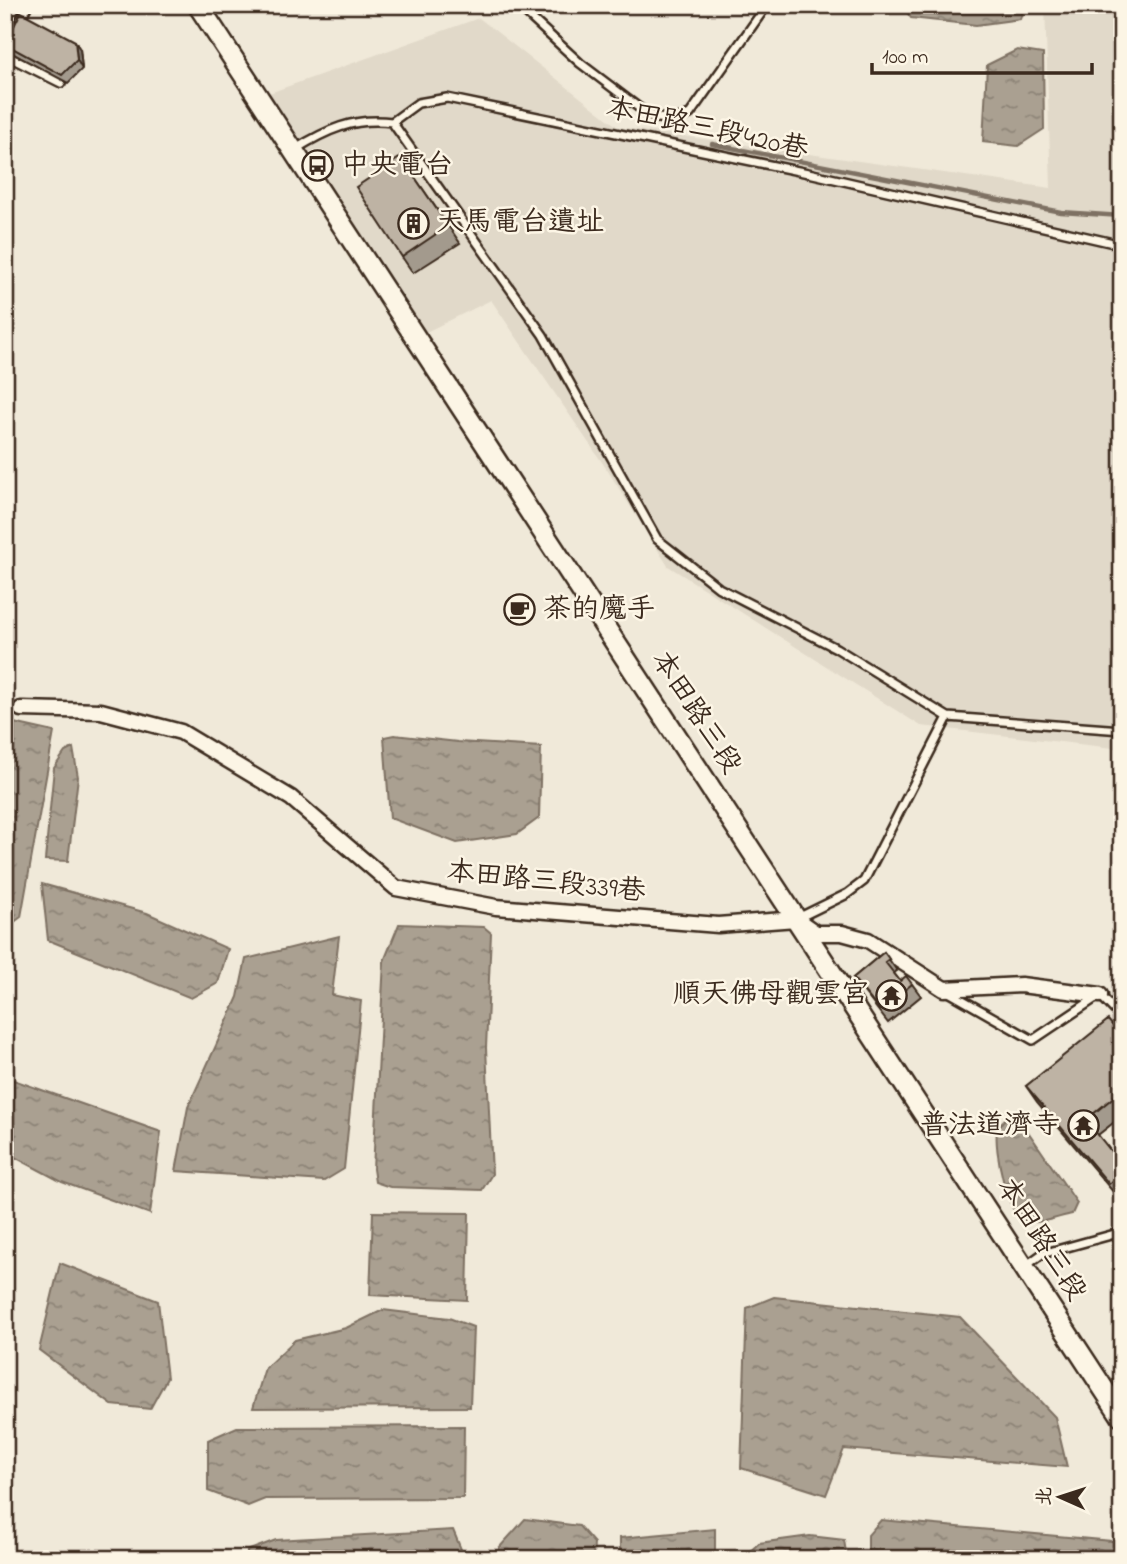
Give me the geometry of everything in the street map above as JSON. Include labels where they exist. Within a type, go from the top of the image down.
[{"type":"street","name":"本田路三段","points":[[198,5],[1122,1417]]},
{"type":"street","name":"本田路三段339巷","points":[[21,709],[101,711],[181,733],[291,798],[396,888],[496,907],[718,925],[796,919],[816,933],[842,933],[868,940],[944,989]]},
{"type":"street","points":[[944,989],[1021,985],[1100,995]]},
{"type":"lane","points":[[16,28],[28,5]]},
{"type":"lane","points":[[517,5],[580,63],[638,107],[656,118],[676,119],[690,114],[767,5]]},
{"type":"lane","points":[[5,55],[61,83]]},
{"type":"lane","name":"本田路三段420巷","points":[[392,122],[418,103],[447,99],[813,174],[1122,245]]},
{"type":"lane","points":[[293,150],[319,134],[346,123],[374,120],[392,122],[543,335],[657,539],[719,588],[836,648],[948,717],[1122,730]]},
{"type":"lane","points":[[796,919],[847,894],[864,881],[948,717]]},
{"type":"lane","points":[[944,989],[1033,1041],[1100,995],[1122,1018]]},
{"type":"lane","points":[[1023,1267],[1042,1254],[1122,1232]]},
{"type":"shaded area","points":[[1045,5],[1122,5],[1122,749],[921,726],[668,566],[608,471],[491,300],[418,336],[261,96],[479,18],[618,127],[1051,188]]},
{"type":"water","points":[[902,5],[1025,5],[1020,19],[976,25],[911,18]]},
{"type":"water","points":[[1017,50],[1043,54],[1044,129],[1018,146],[983,142],[987,65]]},
{"type":"water","points":[[5,721],[54,732],[21,917],[5,929]]},
{"type":"water","points":[[394,735],[541,747],[539,818],[517,834],[457,843],[390,818],[384,737]]},
{"type":"water","points":[[73,748],[78,777],[68,861],[45,860],[54,768],[65,752]]},
{"type":"water","points":[[42,884],[147,913],[228,949],[218,983],[191,998],[48,940]]},
{"type":"water","points":[[399,924],[484,927],[491,933],[486,1048],[492,1174],[482,1190],[390,1187],[375,1182],[373,1169],[384,961]]},
{"type":"water","points":[[339,936],[332,995],[361,1001],[344,1169],[324,1181],[176,1171],[188,1107],[238,997],[246,959]]},
{"type":"water","points":[[5,1077],[161,1132],[150,1214],[62,1182],[5,1152]]},
{"type":"water","points":[[1011,1115],[1020,1120],[1077,1203],[1072,1214],[1034,1222],[1023,1220],[1017,1215],[1003,1179],[997,1140],[999,1127]]},
{"type":"water","points":[[373,1212],[469,1213],[467,1300],[370,1295]]},
{"type":"water","points":[[60,1263],[158,1301],[167,1378],[150,1409],[112,1405],[39,1350]]},
{"type":"water","points":[[774,1297],[960,1317],[1055,1417],[1067,1467],[844,1449],[826,1495],[741,1468],[747,1308]]},
{"type":"water","points":[[383,1310],[449,1318],[473,1327],[470,1407],[253,1408],[265,1368],[295,1340],[346,1328]]},
{"type":"water","points":[[464,1426],[463,1498],[265,1499],[248,1506],[208,1491],[208,1440],[237,1427]]},
{"type":"water","points":[[525,1519],[579,1526],[594,1543],[593,1559],[499,1559],[499,1548]]},
{"type":"water","points":[[881,1520],[1122,1542],[1122,1559],[868,1559],[868,1535]]},
{"type":"water","points":[[715,1529],[715,1559],[620,1559],[620,1538]]},
{"type":"water","points":[[453,1530],[465,1559],[247,1559],[247,1551],[276,1540]]},
{"type":"water","points":[[810,1536],[844,1540],[847,1559],[742,1559],[759,1543]]},
{"type":"building","points":[[21,12],[75,41],[77,60],[62,75],[5,44]]},
{"type":"building","name":"天馬電台遺址","points":[[401,157],[448,226],[402,257],[356,187]]},
{"type":"building","points":[[884,952],[889,959],[885,962],[900,981],[906,976],[912,984],[879,1010],[853,978]]},
{"type":"building","name":"普法道濟寺","points":[[1108,1020],[1122,1037],[1122,1090],[1086,1120],[1122,1165],[1122,1174],[1109,1184],[1026,1086]]},
{"type":"waterway","points":[[712,144],[1061,212],[1122,216]]},
{"type":"place","name":"中央電台","points":[[318,166]]},
{"type":"place","name":"天馬電台遺址","points":[[413,223]]},
{"type":"place","name":"茶的魔手","points":[[520,610]]},
{"type":"place","name":"順天佛母觀雲宮","points":[[892,995]]},
{"type":"place","name":"普法道濟寺","points":[[1083,1126]]}]
